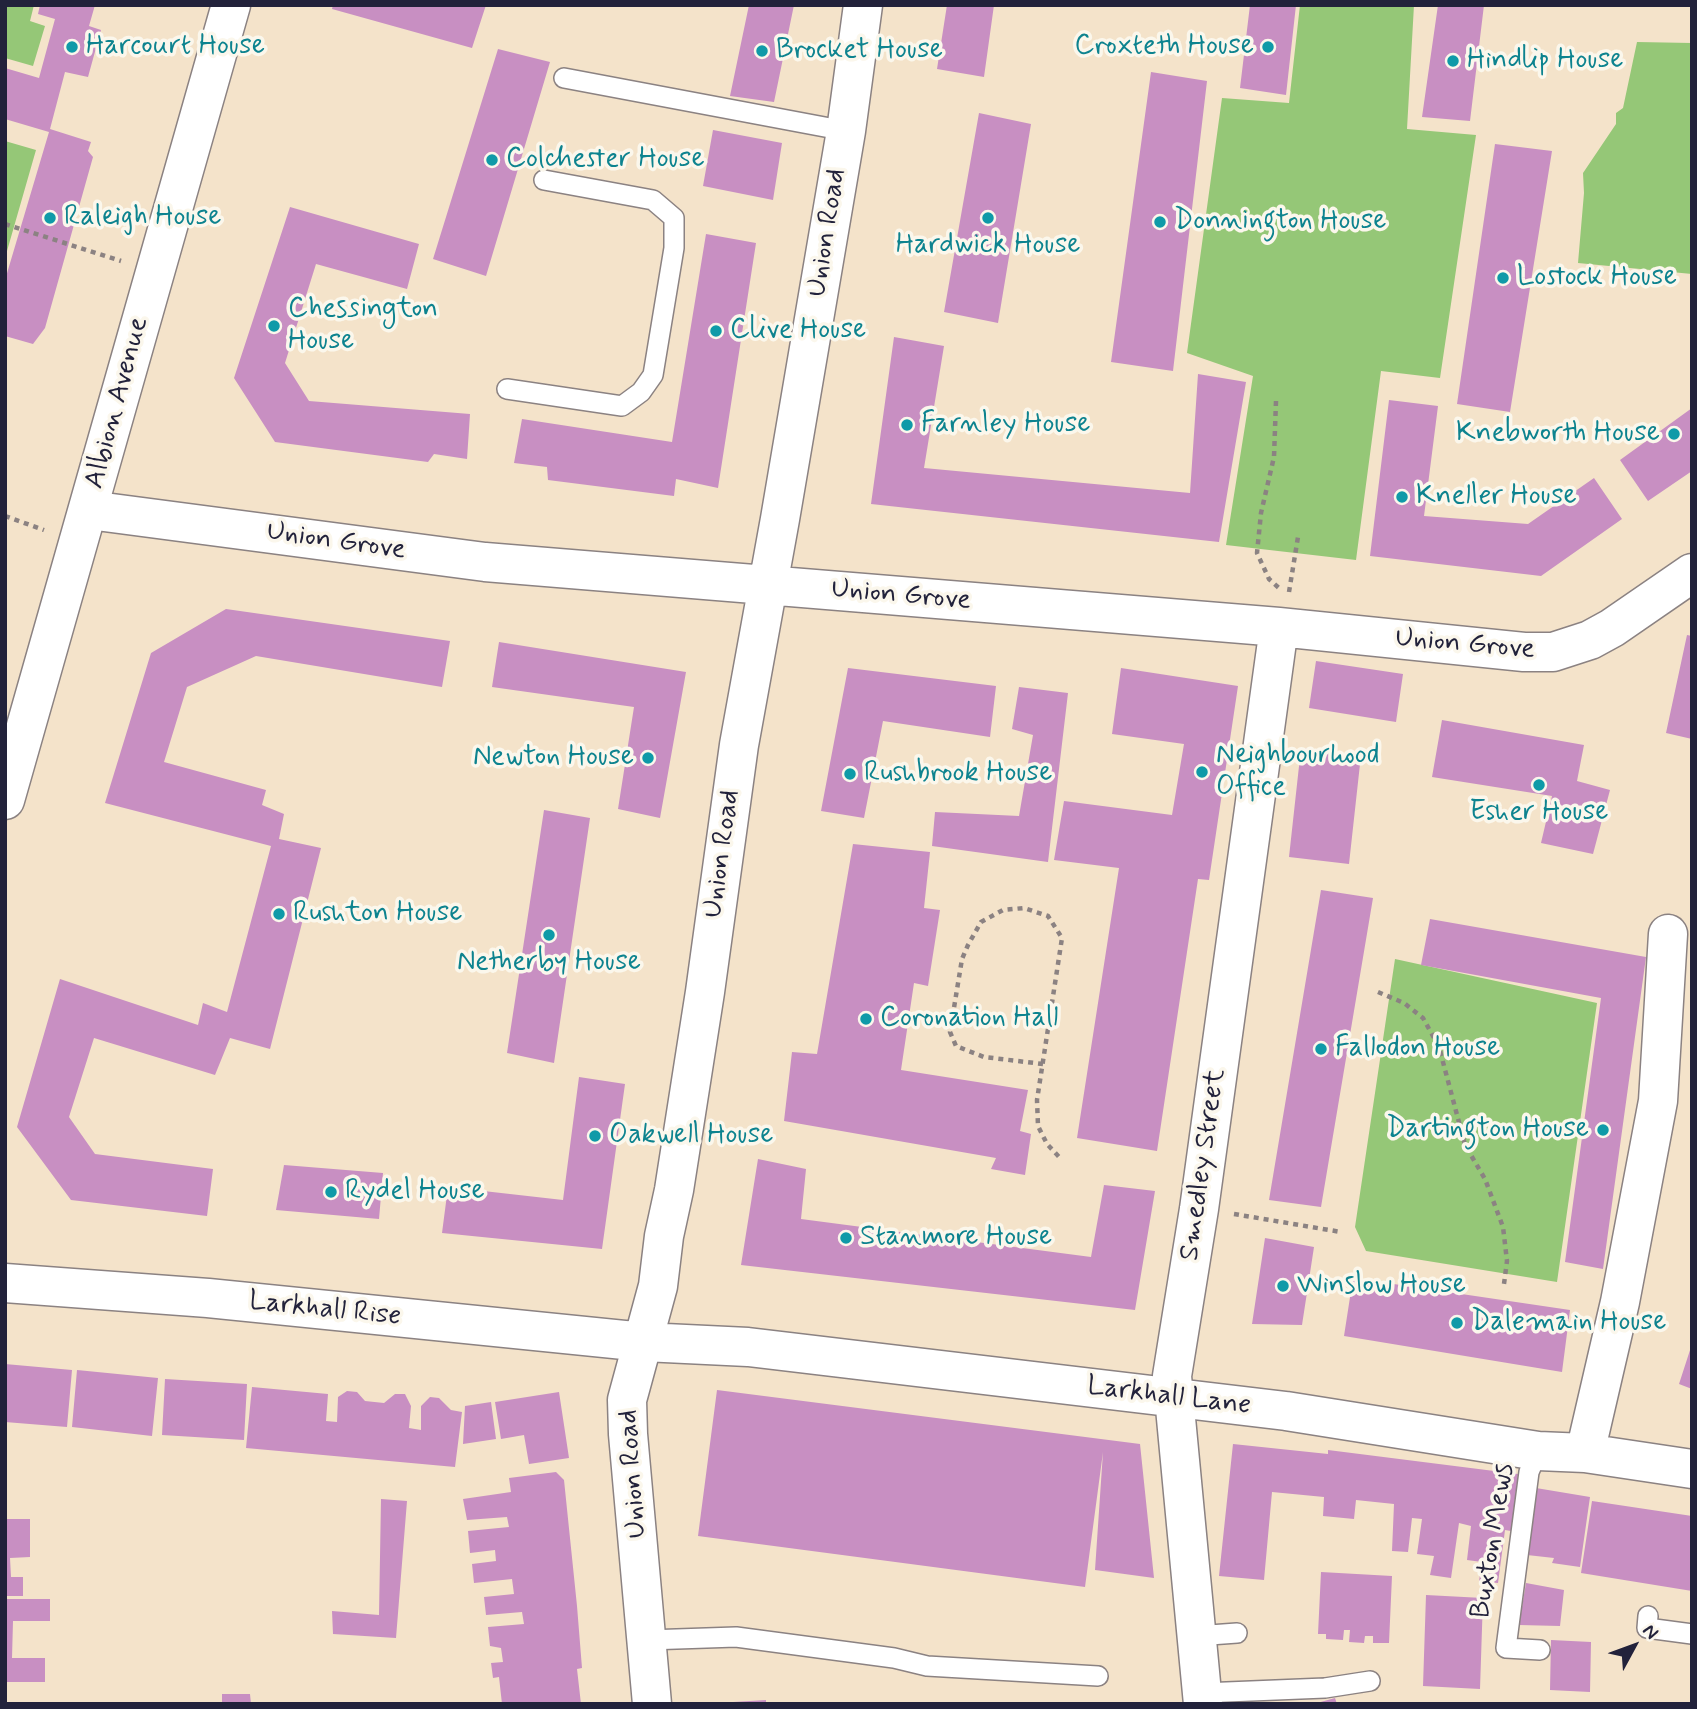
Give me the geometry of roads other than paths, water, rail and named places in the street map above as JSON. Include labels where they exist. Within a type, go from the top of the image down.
[{"type":"street","name":"Albion Avenue","points":[[5,800],[231,5]]},
{"type":"street","name":"Union Road","points":[[652,1704],[627,1400],[658,1286],[662,1247],[674,1190],[705,992],[738,745],[846,131],[863,5]]},
{"type":"street","name":"Union Grove","points":[[89,510],[485,562],[1279,627],[1524,652],[1553,652],[1590,640],[1692,573]]},
{"type":"street","name":"Smedley Street","points":[[1203,1698],[1172,1376],[1199,1209],[1279,627]]},
{"type":"street","points":[[1585,1453],[1620,1302],[1658,1101],[1668,934]]},
{"type":"street","name":"Larkhall Rise","points":[[5,1283],[208,1298],[644,1342]]},
{"type":"street","name":"Larkhall Lane","points":[[644,1342],[748,1347],[1286,1411],[1538,1451],[1585,1453],[1692,1469]]},
{"type":"lane","points":[[564,78],[846,131]]},
{"type":"lane","points":[[507,389],[622,406],[641,392],[653,375],[674,248],[674,218],[653,200],[544,180]]},
{"type":"lane","name":"Buxton Mews","points":[[1538,1451],[1529,1472],[1506,1648],[1540,1650]]},
{"type":"lane","points":[[1648,1616],[1647,1628],[1692,1633]]},
{"type":"lane","points":[[1196,1636],[1237,1633]]},
{"type":"lane","points":[[647,1640],[736,1637],[894,1658],[927,1666],[1098,1676]]},
{"type":"lane","points":[[1203,1698],[1325,1688],[1370,1681]]},
{"type":"place","name":"Harcourt House","points":[[72,47]]},
{"type":"place","name":"Croxteth House","points":[[1268,47]]},
{"type":"place","name":"Brocket House","points":[[762,51]]},
{"type":"place","name":"Hindlip House","points":[[1453,61]]},
{"type":"place","name":"Colchester House","points":[[492,160]]},
{"type":"place","name":"Raleigh House","points":[[50,218]]},
{"type":"place","name":"Hardwick House","points":[[988,218]]},
{"type":"place","name":"Donnington House","points":[[1160,222]]},
{"type":"place","name":"Lostock House","points":[[1503,278]]},
{"type":"place","name":"Chessington House","points":[[274,326]]},
{"type":"place","name":"Clive House","points":[[716,331]]},
{"type":"place","name":"Farnley House","points":[[907,425]]},
{"type":"place","name":"Knebworth House","points":[[1674,434]]},
{"type":"place","name":"Kneller House","points":[[1402,497]]},
{"type":"place","name":"Newton House","points":[[648,758]]},
{"type":"place","name":"Neighbourhood Office","points":[[1202,772]]},
{"type":"place","name":"Rushbrook House","points":[[850,774]]},
{"type":"place","name":"Esher House","points":[[1539,785]]},
{"type":"place","name":"Rushton House","points":[[279,914]]},
{"type":"place","name":"Netherby House","points":[[549,935]]},
{"type":"place","name":"Coronation Hall","points":[[866,1019]]},
{"type":"place","name":"Fallodon House","points":[[1321,1049]]},
{"type":"place","name":"Dartington House","points":[[1603,1130]]},
{"type":"place","name":"Oakwell House","points":[[595,1136]]},
{"type":"place","name":"Rydel House","points":[[331,1192]]},
{"type":"place","name":"Stanmore House","points":[[846,1238]]},
{"type":"place","name":"Winslow House","points":[[1283,1286]]},
{"type":"place","name":"Dalemain House","points":[[1457,1323]]}]
